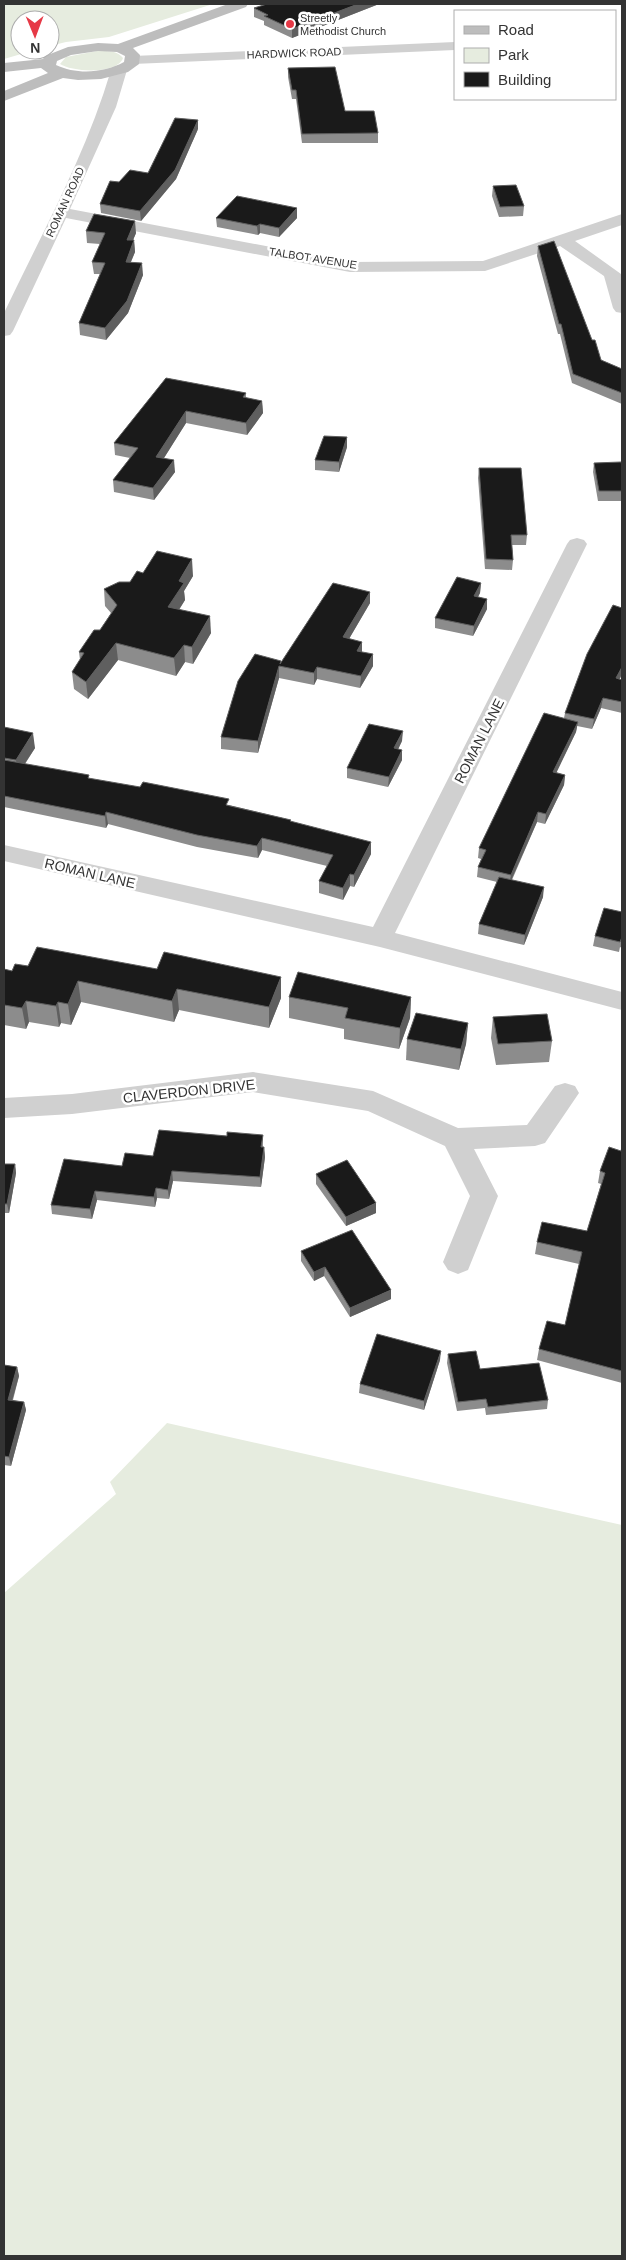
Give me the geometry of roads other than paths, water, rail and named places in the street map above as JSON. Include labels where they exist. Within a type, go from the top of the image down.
[{"type":"main road","points":[[121,48],[241,4]]},
{"type":"main road","points":[[4,67],[48,62],[55,56],[68,51],[98,47],[121,48],[133,55],[131,64],[119,70],[94,74],[60,73],[4,96]]},
{"type":"main road","points":[[48,62],[48,67],[60,73]]},
{"type":"street","name":"HARDWICK ROAD","points":[[133,60],[454,46]]},
{"type":"street","name":"ROMAN ROAD","points":[[4,331],[108,107],[119,70]]},
{"type":"street","name":"TALBOT AVENUE","points":[[60,212],[350,267],[485,266],[622,219]]},
{"type":"street","points":[[563,240],[612,274],[622,308]]},
{"type":"street","name":"ROMAN LANE","points":[[380,938],[577,544]]},
{"type":"street","name":"ROMAN LANE","points":[[4,854],[380,938],[622,1001]]},
{"type":"street","name":"CLAVERDON DRIVE","points":[[4,1108],[72,1104],[253,1082],[373,1101],[454,1140],[535,1136],[565,1093]]},
{"type":"street","points":[[454,1140],[484,1196],[458,1262]]},
{"type":"place","name":"Streetly Methodist Church","points":[[290,24]]}]
